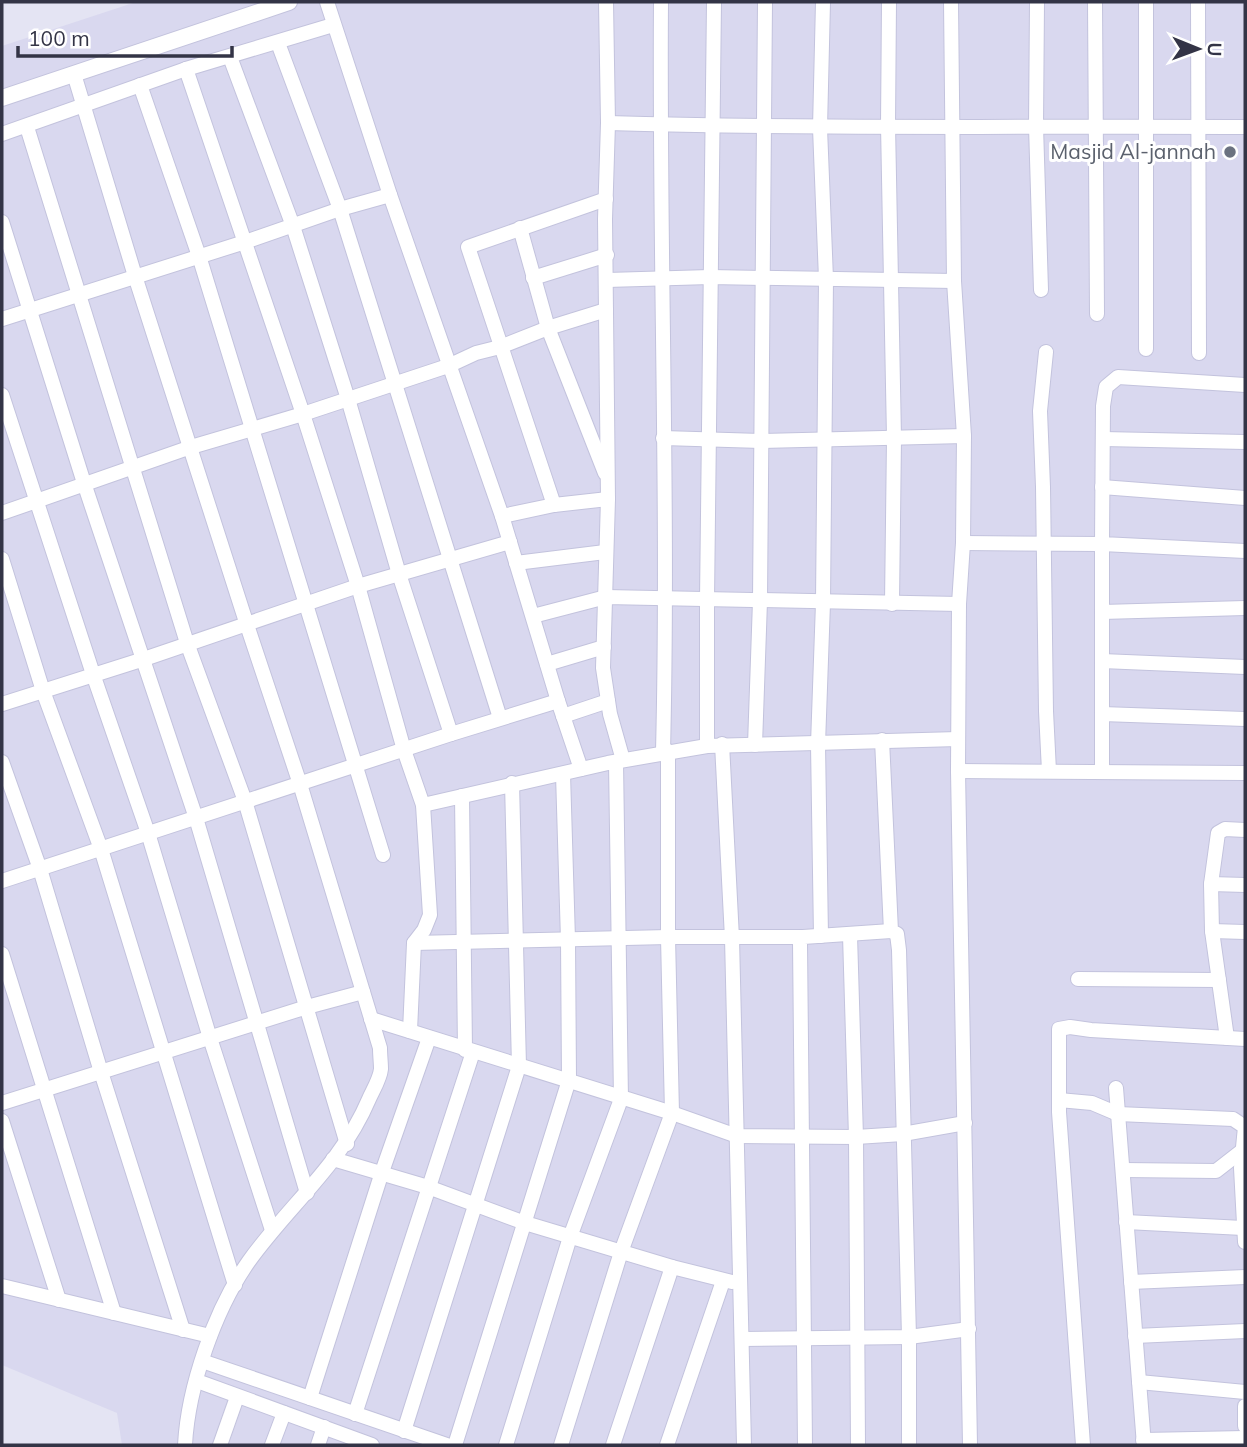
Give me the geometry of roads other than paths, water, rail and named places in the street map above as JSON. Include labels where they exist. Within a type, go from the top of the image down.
[{"type":"street","points":[[2,97],[289,2]]},
{"type":"street","points":[[327,2],[448,366],[502,516],[581,769]]},
{"type":"street","points":[[506,1445],[570,1237],[621,1098],[619,761],[603,668],[608,499],[606,2]]},
{"type":"street","points":[[561,1445],[621,1252],[672,1113],[665,752],[661,2]]},
{"type":"street","points":[[713,2],[707,600],[715,745],[732,938],[744,1445]]},
{"type":"street","points":[[755,745],[760,601],[765,2]]},
{"type":"street","points":[[821,936],[818,744],[823,603],[826,279],[820,128],[823,2]]},
{"type":"street","points":[[888,2],[888,125],[893,280],[892,604]]},
{"type":"street","points":[[951,2],[954,281],[964,436],[958,771],[970,1445]]},
{"type":"street","points":[[1037,2],[1036,126],[1041,290]]},
{"type":"street","points":[[1096,2],[1097,314]]},
{"type":"street","points":[[1146,2],[1146,349]]},
{"type":"street","points":[[1198,2],[1199,353]]},
{"type":"street","points":[[2,134],[186,69],[333,25]]},
{"type":"street","points":[[278,43],[340,209],[500,718]]},
{"type":"street","points":[[230,57],[293,226],[348,399],[398,574],[451,734]]},
{"type":"street","points":[[186,69],[303,414],[358,586],[404,750],[424,805],[430,915],[424,930],[414,943],[410,1031]]},
{"type":"street","points":[[74,74],[135,276],[300,784],[380,1048],[381,1072],[347,1144],[272,1230],[235,1285],[210,1336],[202,1361],[187,1415],[185,1445]]},
{"type":"street","points":[[140,85],[199,256],[383,855]]},
{"type":"street","points":[[608,123],[820,128],[888,125],[1245,127]]},
{"type":"street","points":[[27,127],[187,643],[245,802],[347,1144]]},
{"type":"street","points":[[2,319],[390,195]]},
{"type":"street","points":[[554,505],[468,247],[606,199]]},
{"type":"street","points":[[2,222],[84,483],[196,818],[307,1193]]},
{"type":"street","points":[[520,228],[548,328],[608,481]]},
{"type":"street","points":[[533,278],[607,255]]},
{"type":"street","points":[[607,280],[710,277],[954,281]]},
{"type":"street","points":[[2,513],[191,447],[303,414],[448,366],[476,353],[606,310]]},
{"type":"street","points":[[1046,352],[1040,411],[1049,771]]},
{"type":"street","points":[[1102,772],[1102,439],[1106,387],[1118,377],[1245,385]]},
{"type":"street","points":[[2,395],[148,834],[272,1230]]},
{"type":"street","points":[[663,438],[761,441],[964,436]]},
{"type":"street","points":[[1102,439],[1245,442]]},
{"type":"street","points":[[1102,487],[1245,498]]},
{"type":"street","points":[[502,516],[554,505],[608,499]]},
{"type":"street","points":[[2,704],[358,586],[510,542]]},
{"type":"street","points":[[963,543],[1102,544],[1245,551]]},
{"type":"street","points":[[516,563],[605,552]]},
{"type":"street","points":[[2,559],[43,691],[101,849],[235,1285]]},
{"type":"street","points":[[533,615],[606,597],[959,604]]},
{"type":"street","points":[[1102,612],[1245,608]]},
{"type":"street","points":[[547,664],[604,647]]},
{"type":"street","points":[[1102,661],[1245,667]]},
{"type":"street","points":[[2,881],[558,701]]},
{"type":"street","points":[[563,716],[608,701]]},
{"type":"street","points":[[1102,714],[1245,719]]},
{"type":"street","points":[[424,805],[512,783],[665,752],[715,745],[958,739]]},
{"type":"street","points":[[882,740],[891,931]]},
{"type":"street","points":[[2,762],[40,869],[183,1330]]},
{"type":"street","points":[[958,771],[1245,773]]},
{"type":"street","points":[[455,1445],[569,1080],[563,774]]},
{"type":"street","points":[[404,1432],[519,1066],[512,783]]},
{"type":"street","points":[[355,1414],[469,1051],[462,796]]},
{"type":"street","points":[[1227,1038],[1212,931],[1211,884],[1218,833],[1224,829],[1245,830]]},
{"type":"street","points":[[1211,884],[1245,885]]},
{"type":"street","points":[[414,943],[803,937],[891,931],[897,934],[909,1337],[909,1445]]},
{"type":"street","points":[[1212,931],[1245,932]]},
{"type":"street","points":[[850,935],[856,1137],[858,1445]]},
{"type":"street","points":[[803,937],[800,942],[805,1445]]},
{"type":"street","points":[[2,954],[42,1090],[114,1313]]},
{"type":"street","points":[[1078,979],[1219,980]]},
{"type":"street","points":[[2,1103],[307,1007],[363,992]]},
{"type":"street","points":[[371,1019],[569,1080],[737,1136],[856,1137],[965,1123]]},
{"type":"street","points":[[1083,1445],[1059,1100],[1059,1029],[1070,1027],[1245,1039]]},
{"type":"street","points":[[310,1398],[382,1172],[429,1038]]},
{"type":"street","points":[[1116,1088],[1143,1443],[1245,1438]]},
{"type":"street","points":[[1059,1100],[1092,1103],[1118,1114],[1233,1119],[1245,1127],[1244,1235],[1126,1222]]},
{"type":"street","points":[[2,1121],[59,1300]]},
{"type":"street","points":[[1122,1170],[1216,1171],[1243,1150]]},
{"type":"street","points":[[334,1159],[428,1187],[570,1237],[723,1281],[740,1283]]},
{"type":"street","points":[[613,1445],[672,1267]]},
{"type":"street","points":[[1131,1282],[1245,1278]]},
{"type":"street","points":[[667,1445],[723,1281]]},
{"type":"street","points":[[2,1285],[210,1336]]},
{"type":"street","points":[[742,1339],[909,1337],[969,1329]]},
{"type":"street","points":[[1135,1336],[1245,1331]]},
{"type":"street","points":[[202,1361],[447,1445]]},
{"type":"street","points":[[197,1381],[372,1445]]},
{"type":"street","points":[[1139,1382],[1245,1392]]},
{"type":"street","points":[[220,1445],[237,1396]]},
{"type":"street","points":[[1245,1406],[1245,1426]]},
{"type":"street","points":[[272,1445],[284,1413]]},
{"type":"street","points":[[318,1445],[324,1427]]},
{"type":"place","name":"Masjid Al-jannah","points":[[1230,152]]}]
